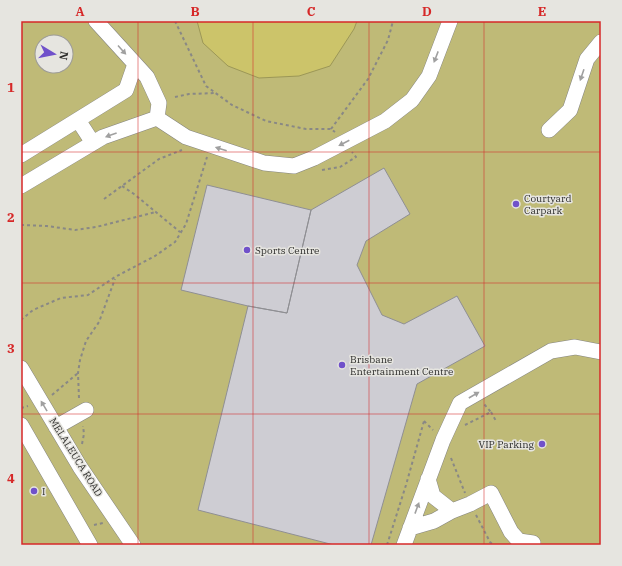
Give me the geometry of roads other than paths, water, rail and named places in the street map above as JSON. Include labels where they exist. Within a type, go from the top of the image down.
[{"type":"street","points":[[96,21],[147,77],[159,103],[157,118]]},
{"type":"street","points":[[157,118],[186,137],[264,163],[294,166],[314,158],[374,127],[412,100],[428,76],[450,21]]},
{"type":"street","points":[[549,130],[570,110],[587,59],[601,42]]},
{"type":"street","points":[[21,155],[126,90],[135,64]]},
{"type":"street","points":[[21,186],[103,137],[157,118]]},
{"type":"street","points":[[78,120],[93,143]]},
{"type":"street","points":[[404,545],[443,440],[460,403],[551,352],[575,347],[601,352]]},
{"type":"street","name":"MELALEUCA ROAD","points":[[21,368],[35,405],[56,427],[74,456],[126,523],[133,545]]},
{"type":"street","points":[[56,427],[83,412]]},
{"type":"street","points":[[21,425],[90,545]]},
{"type":"street","points":[[428,479],[433,496],[452,511]]},
{"type":"street","points":[[410,528],[434,521],[491,492],[511,532],[519,541],[533,543]]},
{"type":"place","name":"Courtyard Carpark","points":[[516,204]]},
{"type":"place","name":"Sports Centre","points":[[247,250]]},
{"type":"place","name":"Brisbane Entertainment Centre","points":[[342,365]]},
{"type":"place","name":"VIP Parking","points":[[542,444]]},
{"type":"place","name":"I","points":[[34,491]]}]
